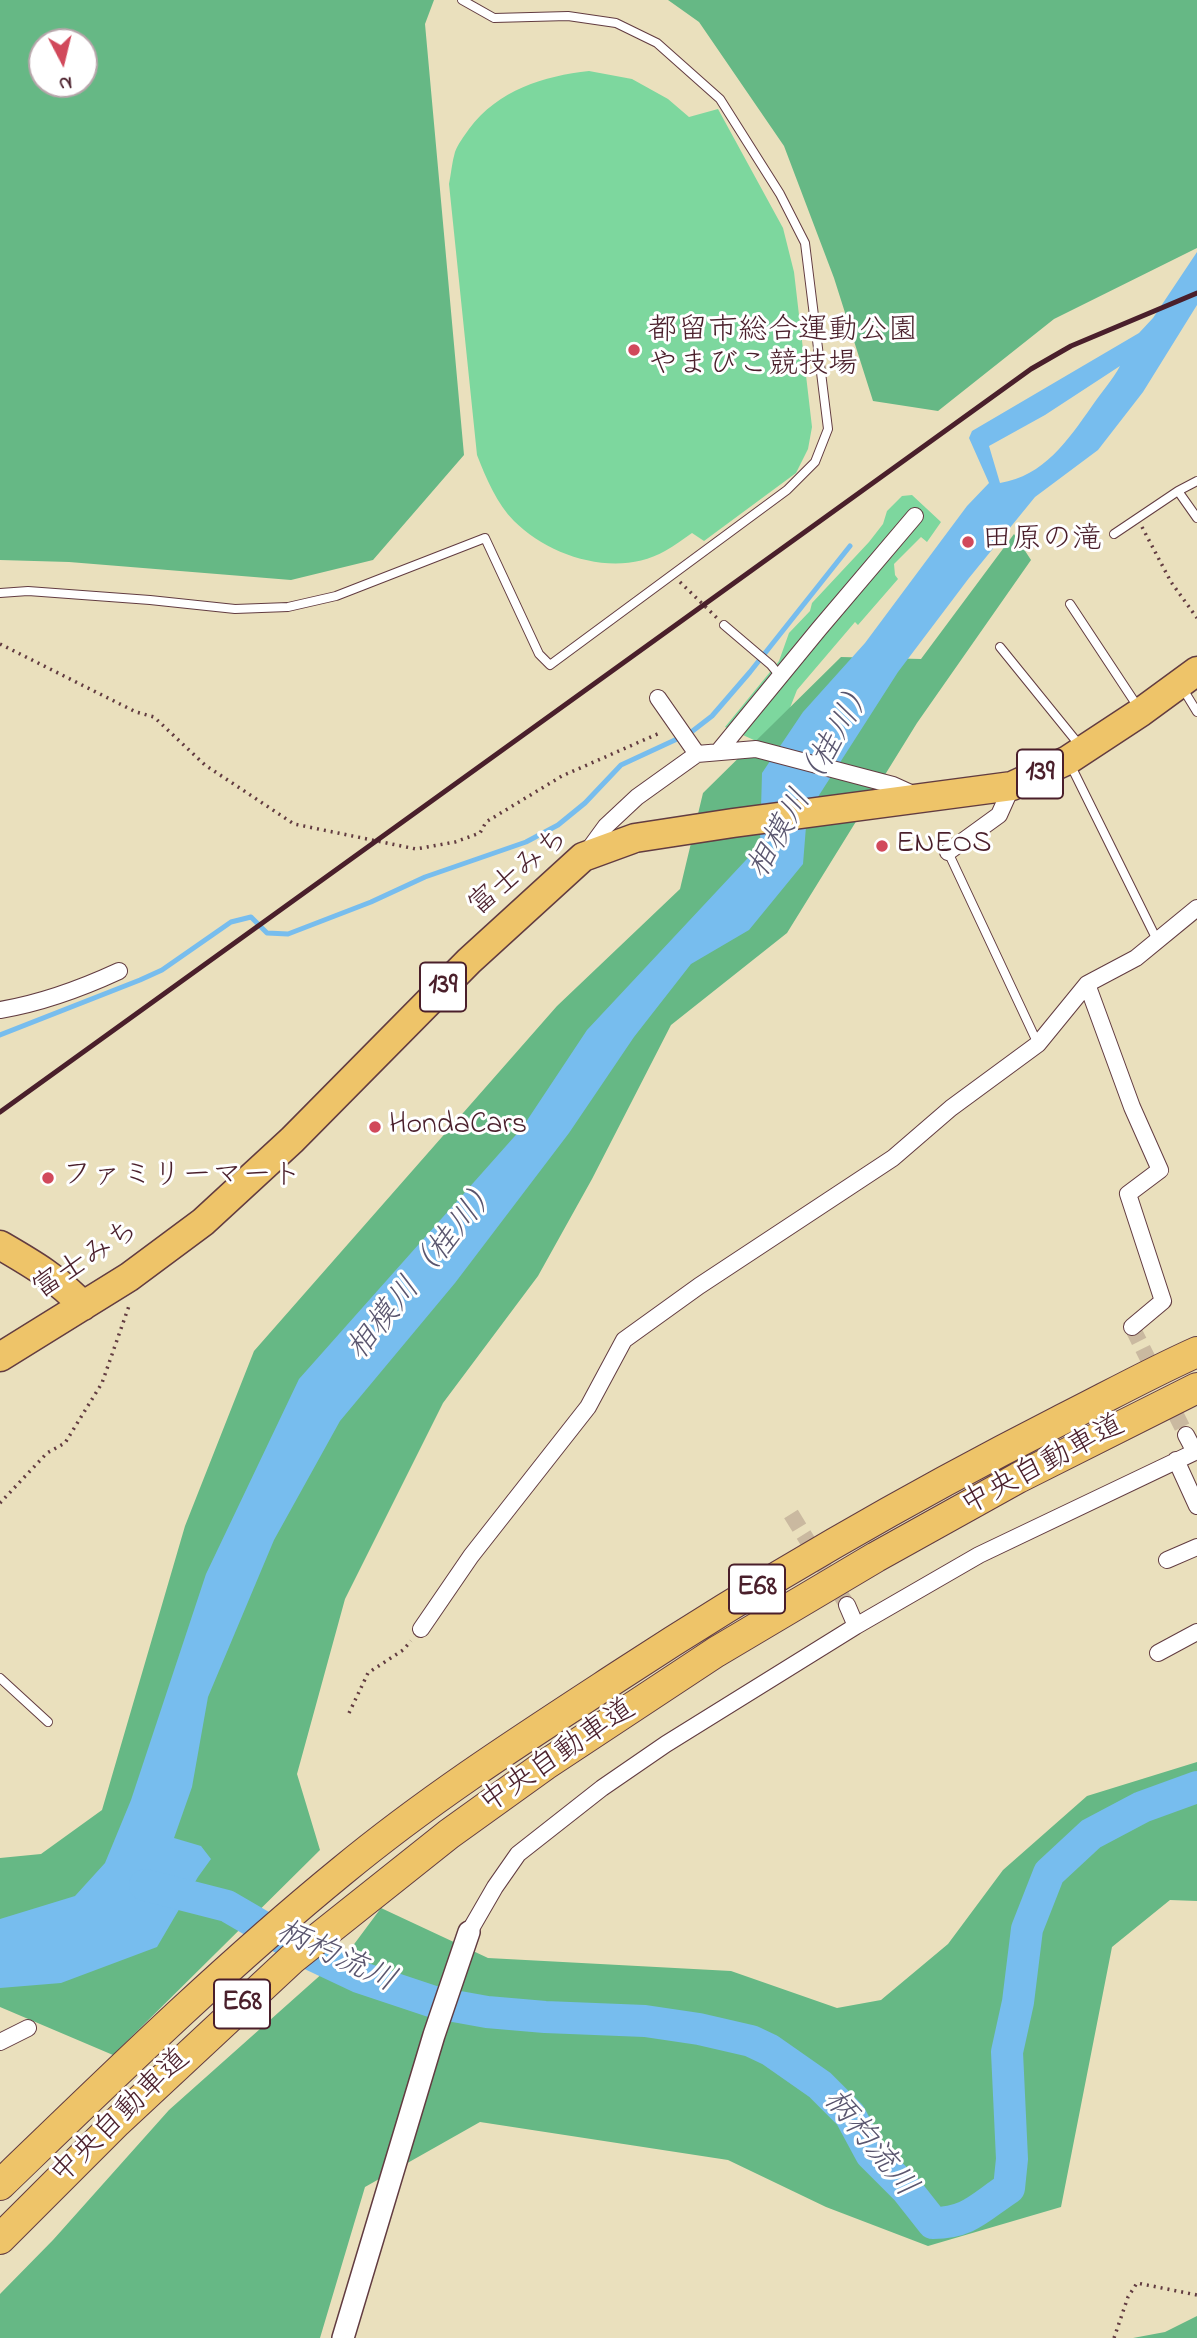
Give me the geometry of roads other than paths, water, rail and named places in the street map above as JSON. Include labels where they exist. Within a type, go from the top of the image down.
[{"type":"highway","name":"富士みち","points":[[0,1357],[129,1277],[203,1222],[282,1150],[469,961],[583,857],[635,838],[733,822],[1012,786],[1044,773],[1075,755],[1188,678]]},
{"type":"highway","points":[[0,1245],[51,1276],[67,1288],[83,1306]]},
{"type":"highway","name":"中央自動車道","points":[[0,2185],[265,1936],[344,1869],[429,1804],[505,1751],[694,1627],[859,1528],[1003,1450],[1197,1352]]},
{"type":"highway","name":"中央自動車道","points":[[0,2239],[117,2122],[292,1959],[449,1834],[545,1765],[716,1652],[876,1557],[1018,1478],[1197,1388]]},
{"type":"street","points":[[718,752],[776,671],[915,516]]},
{"type":"street","points":[[658,698],[686,739],[718,752],[755,749],[893,785],[920,798]]},
{"type":"street","points":[[583,857],[606,827],[638,797],[686,739]]},
{"type":"street","points":[[948,852],[999,814],[1012,786]]},
{"type":"street","points":[[421,1629],[471,1556],[588,1407],[624,1339],[699,1286],[893,1158],[951,1108],[1038,1044],[1087,984],[1136,958],[1197,908]]},
{"type":"street","points":[[0,1010],[71,993],[118,971]]},
{"type":"street","points":[[1087,984],[1132,1107],[1160,1170],[1128,1194],[1163,1301],[1132,1327]]},
{"type":"street","points":[[343,2338],[434,2035],[470,1932],[495,1887],[519,1854],[602,1788],[666,1744],[856,1626],[979,1555],[1196,1451],[1186,1435]]},
{"type":"street","points":[[1176,1460],[1197,1506]]},
{"type":"street","points":[[1167,1560],[1197,1547]]},
{"type":"street","points":[[847,1605],[856,1626]]},
{"type":"street","points":[[1158,1653],[1197,1632]]},
{"type":"street","points":[[0,2042],[28,2028]]},
{"type":"lane","points":[[0,593],[28,591],[235,609],[288,607],[336,596],[485,538],[539,654],[550,665],[787,490],[815,462],[828,429],[805,243],[780,194],[720,99],[657,43],[616,23],[569,16],[494,18],[462,0]]},
{"type":"lane","points":[[1114,534],[1197,481]]},
{"type":"lane","points":[[1178,491],[1197,517]]},
{"type":"lane","points":[[1070,604],[1141,712]]},
{"type":"lane","points":[[724,625],[776,671]]},
{"type":"lane","points":[[1000,647],[1075,755],[1157,940]]},
{"type":"lane","points":[[1188,678],[1197,712]]},
{"type":"lane","points":[[948,852],[1038,1044]]},
{"type":"lane","points":[[0,1678],[48,1721]]},
{"type":"water","name":"相模川（桂川）","points":[[1197,252],[1197,305],[1143,392],[1098,450],[1035,497],[898,672],[807,814],[803,864],[749,930],[691,964],[634,1037],[569,1133],[455,1283],[340,1421],[274,1540],[208,1697],[192,1787],[174,1838],[201,1846],[211,1859],[157,1947],[61,1983],[0,1988],[0,1919],[75,1896],[105,1863],[131,1800],[206,1574],[299,1379],[522,1128],[587,1030],[760,845],[762,773],[803,712],[865,643],[967,506],[989,483],[969,438],[972,431],[1139,333],[1153,318]],"holes":[[[1120,366],[1054,455],[1030,473],[1000,483],[989,446],[1045,415]]]},
{"type":"waterway","points":[[0,1035],[162,970],[231,922],[251,917],[267,933],[288,934],[371,902],[425,877],[526,842],[558,825],[585,803],[621,765],[690,733],[712,716],[850,546]]},
{"type":"waterway","name":"柄杓流川","points":[[145,1885],[227,1906],[306,1952],[359,1977],[437,2003],[487,2012],[645,2021],[699,2029],[751,2041],[770,2050],[820,2085],[850,2115],[871,2154],[907,2190],[933,2223],[945,2222],[974,2213],[1009,2188],[1012,2159],[1007,2052],[1018,2002],[1027,1929],[1049,1873],[1091,1834],[1142,1807],[1197,1787]]},
{"type":"tunnel","points":[[1132,1327],[1186,1435]]},
{"type":"tunnel","points":[[791,1514],[847,1605]]},
{"type":"railway","points":[[0,1112],[1031,369],[1071,346],[1197,293]]},
{"type":"place","name":"都留市総合運動公園 やまびこ競技場","points":[[634,350]]},
{"type":"place","name":"田原の滝","points":[[968,542]]},
{"type":"place","name":"ENEOS","points":[[882,846]]},
{"type":"place","name":"HondaCars","points":[[375,1127]]},
{"type":"place","name":"ファミリーマート","points":[[48,1178]]}]
